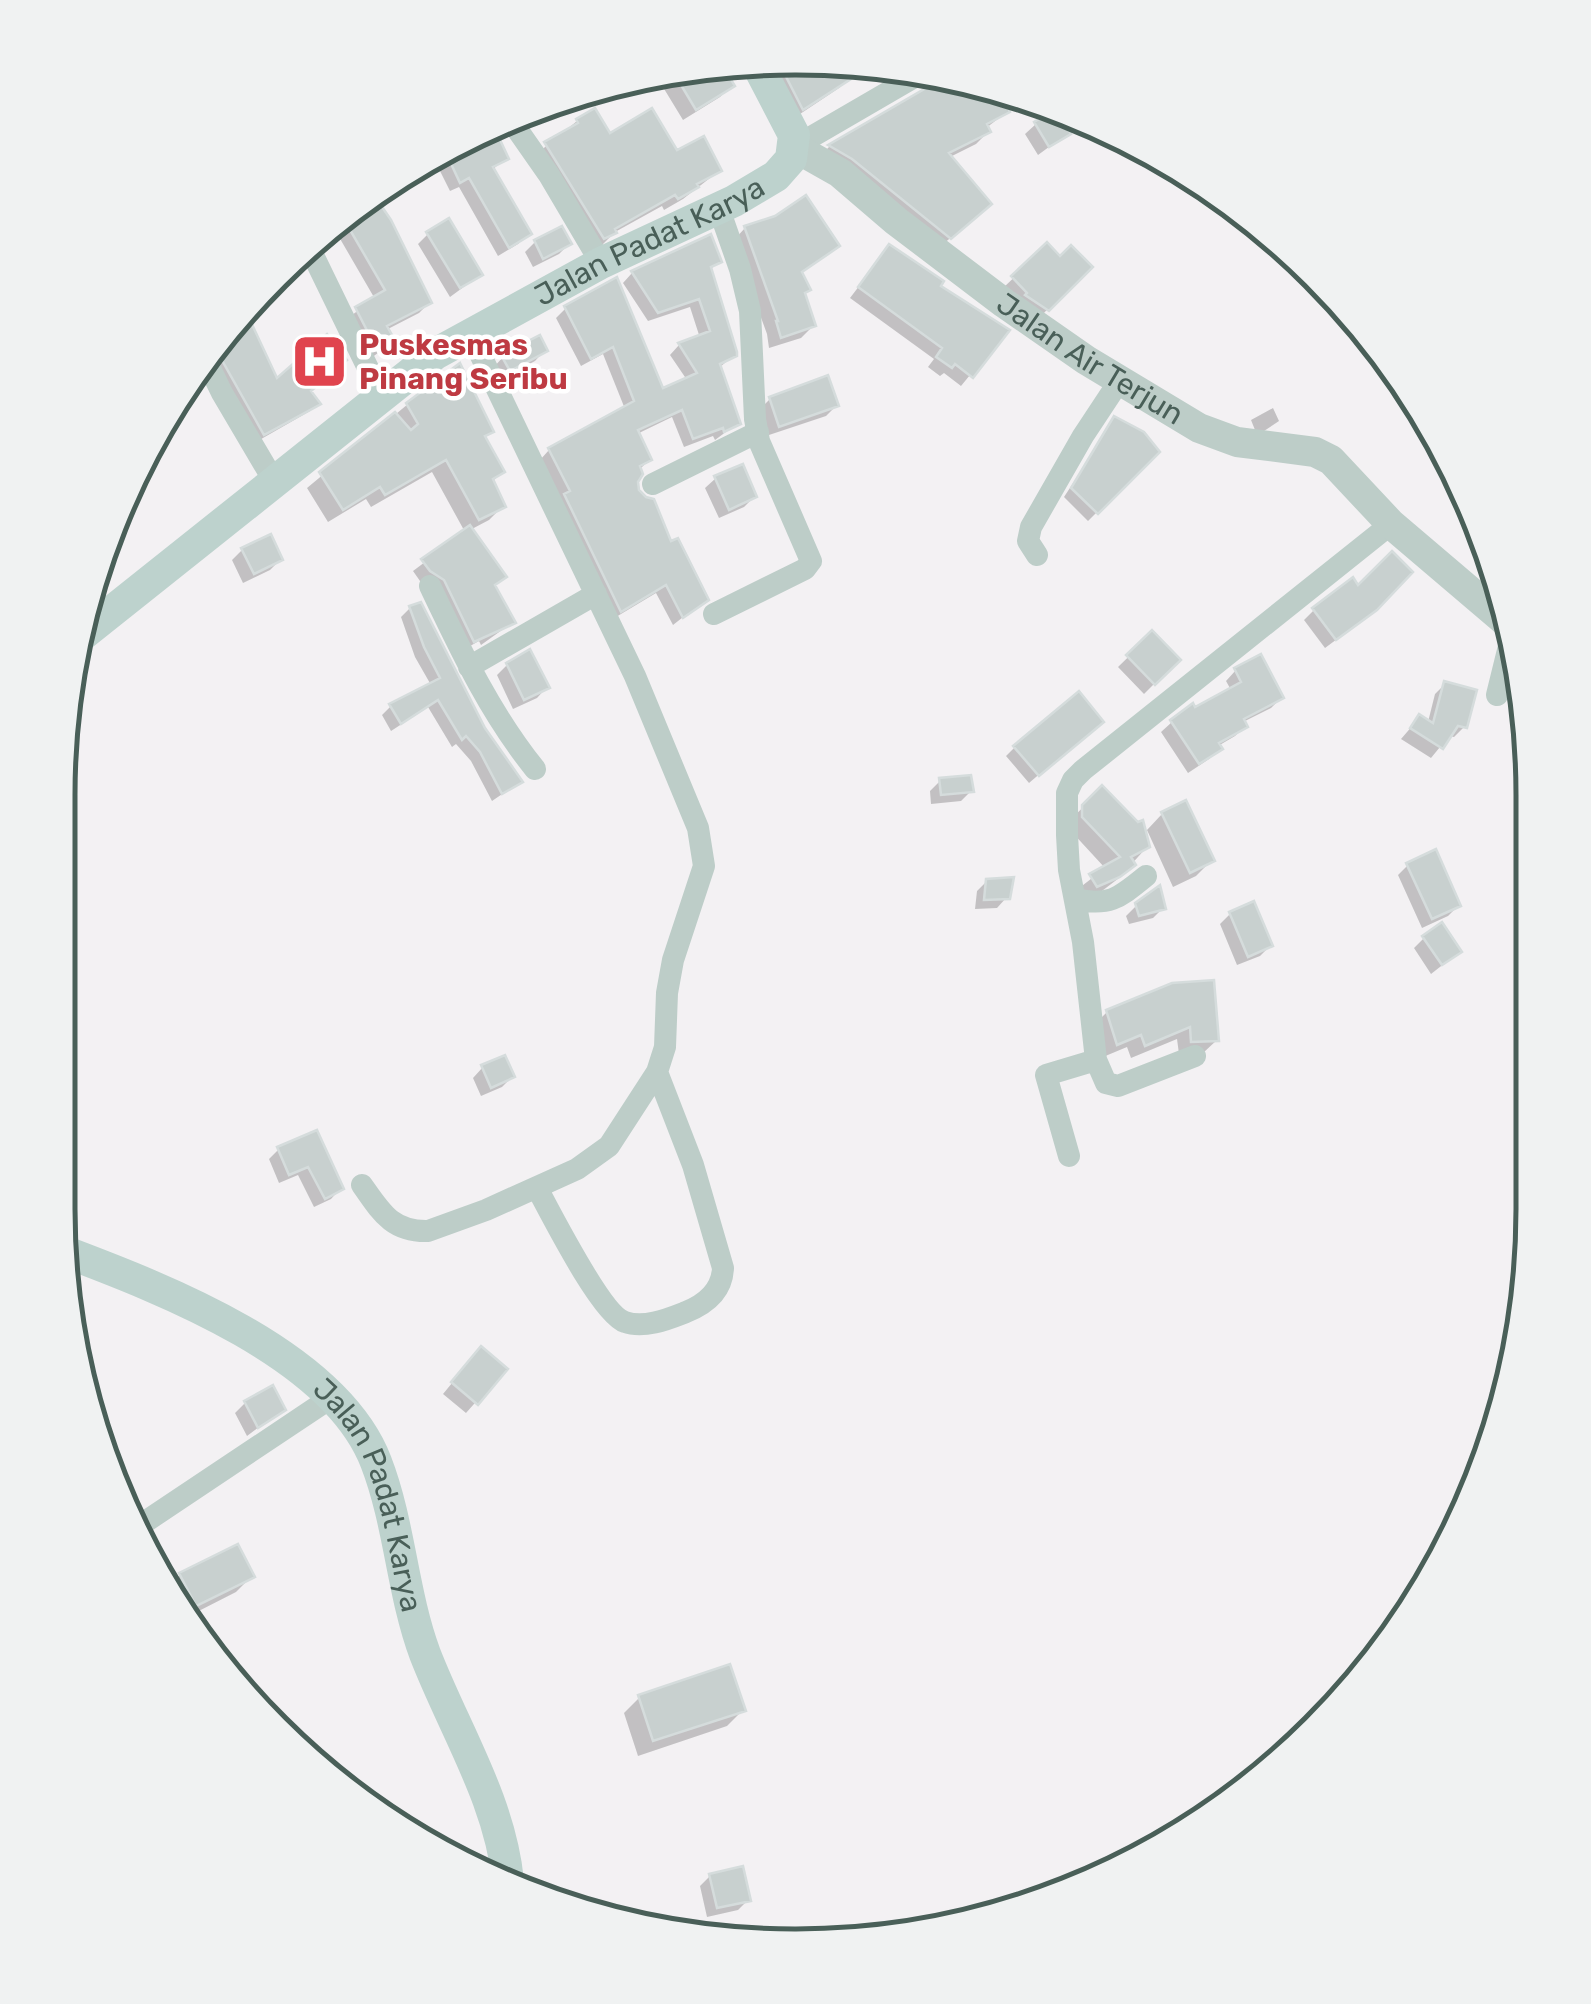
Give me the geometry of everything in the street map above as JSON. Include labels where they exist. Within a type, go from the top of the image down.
[{"type":"main road","points":[[764,76],[789,122],[794,147]]},
{"type":"main road","name":"Jalan Padat Karya","points":[[97,624],[426,360],[601,264],[776,176],[791,159],[794,147]]},
{"type":"main road","name":"Jalan Padat Karya","points":[[77,1256],[202,1310],[271,1349],[332,1397],[360,1429],[375,1459],[423,1649],[493,1812],[506,1868]]},
{"type":"street","points":[[794,147],[903,83]]},
{"type":"street","points":[[518,131],[601,264]]},
{"type":"street","name":"Jalan Air Terjun","points":[[794,147],[840,173],[1004,303],[1199,428],[1225,439],[1324,456],[1348,476],[1391,524],[1491,610]]},
{"type":"street","points":[[714,614],[805,569],[812,561],[758,432],[750,312],[719,208]]},
{"type":"street","points":[[315,259],[382,395]]},
{"type":"street","points":[[362,1185],[385,1218],[411,1231],[438,1229],[578,1169],[604,1151],[657,1072],[665,1047],[672,960],[704,873],[701,839],[667,750],[470,333]]},
{"type":"street","points":[[213,372],[274,481]]},
{"type":"street","points":[[1037,555],[1028,538],[1031,527],[1120,380]]},
{"type":"street","points":[[653,484],[758,432]]},
{"type":"street","points":[[1196,1056],[1118,1086],[1106,1082],[1096,1060],[1070,870],[1067,792],[1072,780],[1391,524]]},
{"type":"street","points":[[430,586],[504,731],[535,769]]},
{"type":"street","points":[[469,666],[596,594]]},
{"type":"street","points":[[1497,695],[1504,665]]},
{"type":"street","points":[[1075,899],[1104,903],[1146,876]]},
{"type":"street","points":[[1070,1156],[1046,1074],[1096,1060]]},
{"type":"street","points":[[536,1188],[600,1297],[618,1319],[630,1324],[663,1320],[710,1298],[722,1282],[723,1268],[692,1164],[657,1072]]},
{"type":"street","points":[[146,1521],[332,1397]]},
{"type":"building","points":[[785,75],[853,78],[803,110]]},
{"type":"building","points":[[730,78],[735,86],[696,110],[681,85]]},
{"type":"building","points":[[927,87],[1008,107],[1010,112],[987,124],[991,132],[949,153],[992,204],[951,239],[852,159],[828,145]]},
{"type":"building","points":[[595,108],[610,133],[652,108],[677,150],[704,136],[722,171],[678,199],[675,195],[615,229],[617,233],[604,239],[544,142],[578,123],[576,119]]},
{"type":"building","points":[[1040,118],[1068,129],[1071,134],[1049,147],[1034,122]]},
{"type":"building","points":[[500,139],[509,159],[493,167],[532,234],[509,248],[469,178],[460,183],[451,163]]},
{"type":"building","points":[[806,195],[840,246],[802,272],[811,290],[805,293],[816,326],[781,338],[744,226],[775,216]]},
{"type":"building","points":[[381,206],[432,303],[387,326],[396,342],[378,352],[355,307],[385,290],[350,230]]},
{"type":"building","points":[[449,218],[483,275],[460,288],[426,232]]},
{"type":"building","points":[[562,226],[572,244],[543,259],[534,240]]},
{"type":"building","points":[[711,234],[722,262],[711,267],[737,352],[737,356],[720,364],[741,424],[693,439],[682,410],[638,430],[652,460],[640,466],[643,474],[639,490],[654,499],[671,541],[678,538],[709,600],[683,618],[666,585],[621,612],[564,494],[570,491],[548,448],[634,401],[613,347],[591,359],[564,306],[617,277],[663,388],[697,373],[678,343],[710,331],[699,299],[658,313],[631,271]]},
{"type":"building","points":[[1047,242],[1060,256],[1071,245],[1093,267],[1049,311],[1025,295],[1011,276]]},
{"type":"building","points":[[889,244],[944,281],[941,286],[1010,330],[973,378],[955,364],[952,368],[936,357],[942,348],[858,287]]},
{"type":"building","points":[[251,323],[277,378],[327,334],[347,360],[311,391],[321,404],[264,435],[222,360]]},
{"type":"building","points":[[540,335],[548,351],[510,371],[501,355]]},
{"type":"building","points":[[460,363],[494,432],[485,436],[505,472],[493,479],[506,507],[479,520],[446,460],[385,495],[380,487],[343,510],[319,472],[395,412],[411,430],[418,424],[406,403]]},
{"type":"building","points":[[828,375],[839,406],[779,427],[769,397]]},
{"type":"building","points":[[1114,416],[1144,432],[1160,452],[1098,514],[1071,488]]},
{"type":"building","points":[[743,464],[757,497],[729,510],[714,476]]},
{"type":"building","points":[[470,525],[507,577],[495,585],[516,623],[474,642],[444,580],[421,559]]},
{"type":"building","points":[[271,534],[283,560],[254,574],[241,548]]},
{"type":"building","points":[[1392,551],[1413,572],[1377,610],[1336,640],[1312,608],[1353,577],[1358,585]]},
{"type":"building","points":[[421,602],[485,728],[523,782],[502,794],[480,752],[466,736],[462,740],[438,700],[401,724],[389,704],[440,678],[409,606]]},
{"type":"building","points":[[1152,630],[1181,660],[1155,685],[1126,655]]},
{"type":"building","points":[[530,649],[550,688],[524,700],[506,663]]},
{"type":"building","points":[[1261,654],[1284,698],[1244,719],[1248,727],[1219,743],[1223,749],[1199,764],[1170,720],[1193,703],[1195,707],[1241,682],[1234,668]]},
{"type":"building","points":[[1444,681],[1477,690],[1467,728],[1458,726],[1443,749],[1410,728],[1419,714],[1433,723]]},
{"type":"building","points":[[1079,691],[1104,722],[1039,776],[1013,746]]},
{"type":"building","points":[[971,775],[974,792],[941,795],[939,778]]},
{"type":"building","points":[[1102,785],[1138,822],[1143,820],[1150,847],[1131,857],[1136,865],[1097,887],[1089,874],[1120,857],[1082,817],[1082,805]]},
{"type":"building","points":[[1186,800],[1215,861],[1190,873],[1161,812]]},
{"type":"building","points":[[1436,849],[1461,906],[1432,919],[1406,863]]},
{"type":"building","points":[[1014,877],[1010,899],[984,900],[986,879]]},
{"type":"building","points":[[1160,885],[1166,909],[1139,916],[1135,903]]},
{"type":"building","points":[[1254,901],[1273,946],[1248,957],[1229,912]]},
{"type":"building","points":[[1442,922],[1462,952],[1442,965],[1422,936]]},
{"type":"building","points":[[1214,980],[1219,1041],[1191,1042],[1190,1027],[1145,1046],[1141,1035],[1117,1045],[1106,1010],[1172,983]]},
{"type":"building","points":[[505,1055],[515,1077],[491,1088],[481,1065]]},
{"type":"building","points":[[317,1130],[344,1189],[325,1199],[308,1167],[289,1175],[277,1147]]},
{"type":"building","points":[[481,1346],[508,1369],[478,1405],[451,1382]]},
{"type":"building","points":[[273,1385],[286,1410],[258,1428],[244,1401]]},
{"type":"building","points":[[238,1544],[255,1577],[196,1606],[179,1573]]},
{"type":"building","points":[[730,1664],[746,1711],[653,1741],[638,1695]]},
{"type":"building","points":[[743,1866],[751,1901],[717,1908],[709,1874]]},
{"type":"place","name":"Puskesmas Pinang Seribu","points":[[320,362]]}]
